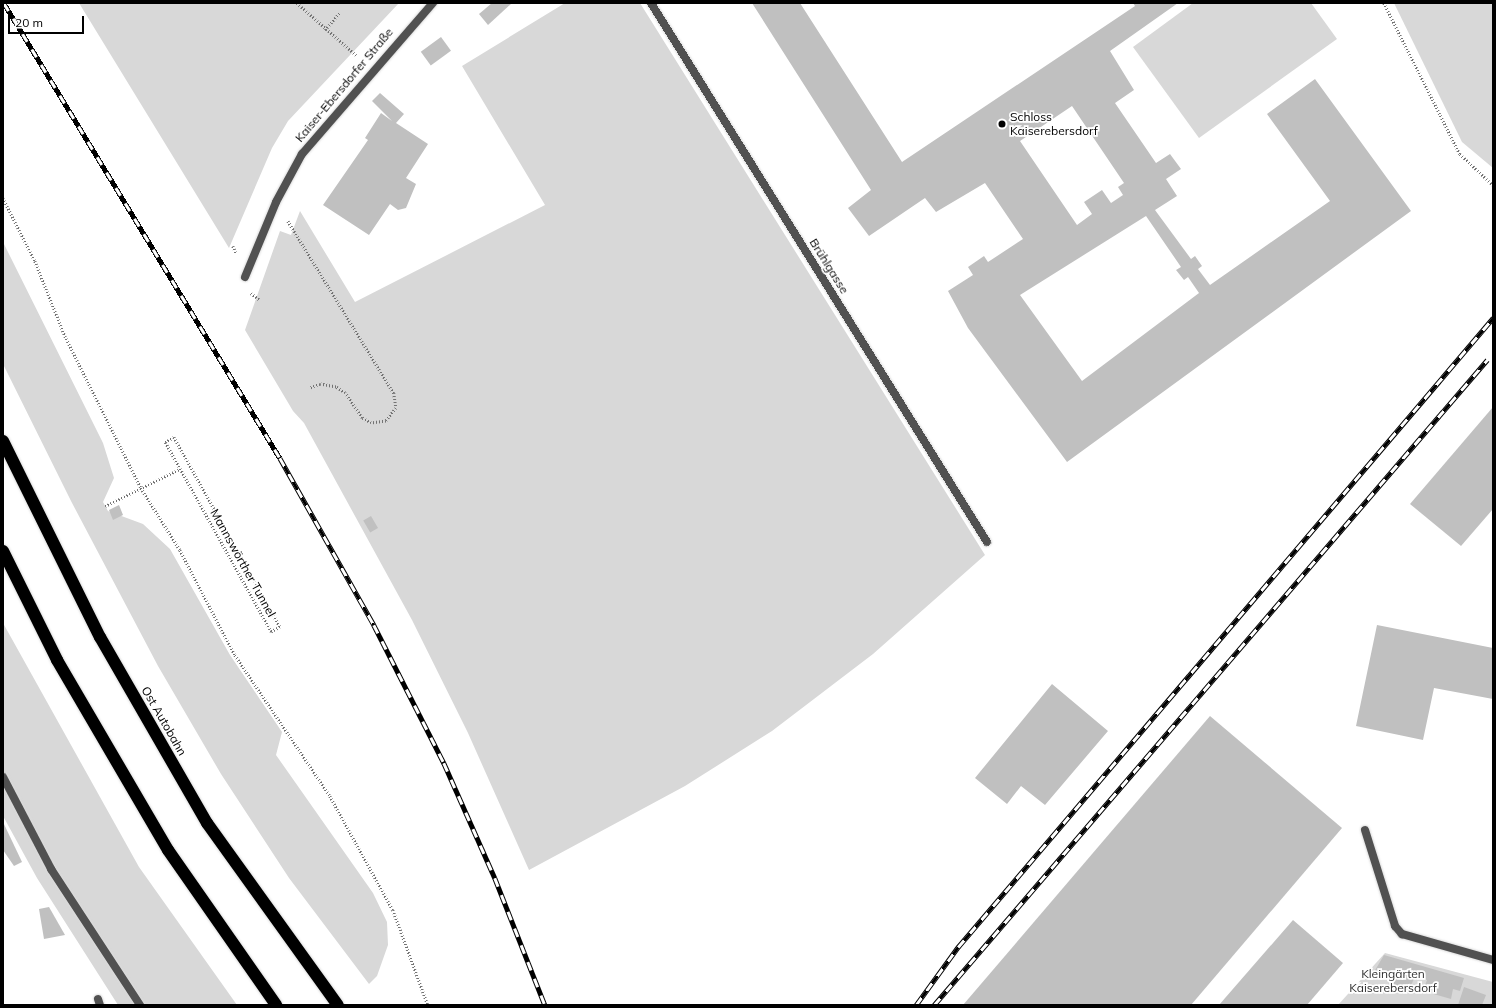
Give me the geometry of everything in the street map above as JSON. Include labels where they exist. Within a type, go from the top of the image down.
[{"type":"highway","name":"Ost Autobahn","points":[[3,441],[100,637],[207,823],[334,1001]]},
{"type":"highway","points":[[3,551],[57,660],[168,850],[276,1005]]},
{"type":"street","name":"Kaiser-Ebersdorfer Straße","points":[[244,277],[276,202],[302,154],[433,3]]},
{"type":"street","name":"Brühlgasse","points":[[651,3],[987,542]]},
{"type":"street","points":[[3,777],[51,869],[140,1005]]},
{"type":"street","points":[[1365,830],[1396,926],[1402,934],[1493,960]]},
{"type":"path","points":[[297,3],[325,30],[356,55]]},
{"type":"path","points":[[1384,3],[1460,154],[1493,185]]},
{"type":"path","points":[[325,30],[340,12]]},
{"type":"path","points":[[3,198],[35,261],[65,336],[141,488],[180,550],[235,655],[330,796],[392,910],[428,1005]]},
{"type":"path","points":[[276,202],[394,393],[396,408],[386,421],[371,423],[362,418],[345,393],[336,387],[320,384],[310,388]]},
{"type":"path","name":"Mannswörther Tunnel","points":[[174,437],[280,627],[271,632],[180,469],[165,442],[174,437]]},
{"type":"path","points":[[105,506],[180,469]]},
{"type":"green space","points":[[79,3],[399,3],[288,121],[272,148],[229,248]]},
{"type":"green space","points":[[565,3],[640,3],[985,555],[873,654],[772,731],[685,786],[529,870],[468,733],[412,620],[304,423],[293,411],[245,330],[280,231],[291,235],[300,211],[355,302],[545,205],[462,66]]},
{"type":"green space","points":[[1193,3],[1311,3],[1337,39],[1199,138],[1133,47]]},
{"type":"green space","points":[[1394,3],[1493,3],[1493,168],[1462,142]]},
{"type":"green space","points":[[3,242],[103,443],[114,478],[103,502],[108,511],[143,524],[170,549],[230,655],[282,732],[276,755],[373,893],[387,922],[388,945],[377,976],[369,984],[289,878],[221,774],[158,666],[71,501],[3,364]]},
{"type":"green space","points":[[3,623],[139,867],[237,1005],[118,1005],[37,878],[3,816]]},
{"type":"green space","name":"Kleingärten Kaiserebersdorf","points":[[1385,953],[1493,982],[1493,1005],[1338,1005]]},
{"type":"building","points":[[492,3],[512,3],[488,25],[479,14]]},
{"type":"building","points":[[752,3],[800,3],[902,162],[1135,6],[1133,3],[1178,3],[1110,51],[1134,90],[1115,103],[1156,163],[1170,154],[1181,169],[1166,179],[1177,196],[1155,210],[1191,259],[1195,256],[1202,266],[1198,269],[1210,285],[1330,201],[1267,114],[1315,79],[1411,211],[1067,462],[968,328],[948,291],[973,275],[968,267],[984,256],[988,262],[1023,239],[985,183],[936,212],[925,198],[869,236],[848,208],[871,190]],"holes":[[[1072,106],[1124,183],[1118,187],[1123,195],[1111,203],[1102,190],[1084,202],[1092,214],[1077,225],[1020,141]],[[1146,216],[1181,267],[1176,270],[1184,280],[1188,277],[1199,293],[1082,381],[1020,295]]]},
{"type":"building","points":[[441,37],[451,51],[431,65],[421,52]]},
{"type":"building","points":[[380,93],[404,114],[396,123],[428,144],[406,178],[416,184],[406,208],[398,210],[390,204],[369,235],[323,205],[368,140],[365,138],[381,113],[392,121],[372,101]]},
{"type":"building","points":[[1493,407],[1493,509],[1461,546],[1410,504]]},
{"type":"building","points":[[119,505],[123,515],[113,520],[109,510]]},
{"type":"building","points":[[371,516],[378,528],[370,533],[363,520]]},
{"type":"building","points":[[1377,625],[1493,648],[1493,699],[1434,688],[1423,740],[1356,726]]},
{"type":"building","points":[[1052,684],[1108,731],[1045,805],[1021,786],[1007,804],[975,778]]},
{"type":"building","points":[[1210,716],[1342,828],[1191,1005],[963,1005]]},
{"type":"building","points":[[3,822],[22,862],[14,866],[3,850]]},
{"type":"building","points":[[49,907],[65,935],[44,939],[39,909]]},
{"type":"building","points":[[1293,920],[1343,963],[1307,1005],[1219,1005]]},
{"type":"building","points":[[1384,955],[1464,978],[1460,991],[1453,989],[1451,999],[1423,991],[1427,980],[1415,976],[1408,993],[1388,989],[1390,976],[1374,972]]},
{"type":"building","points":[[1464,987],[1486,995],[1482,1005],[1458,1005]]},
{"type":"railway","points":[[4,3],[280,458],[374,625],[444,763],[495,878],[545,1005]]},
{"type":"railway","points":[[916,1005],[958,947],[1493,318]]},
{"type":"railway","points":[[934,1005],[1487,360]]},
{"type":"place","name":"Schloss Kaiserebersdorf","points":[[1002,124]]}]
